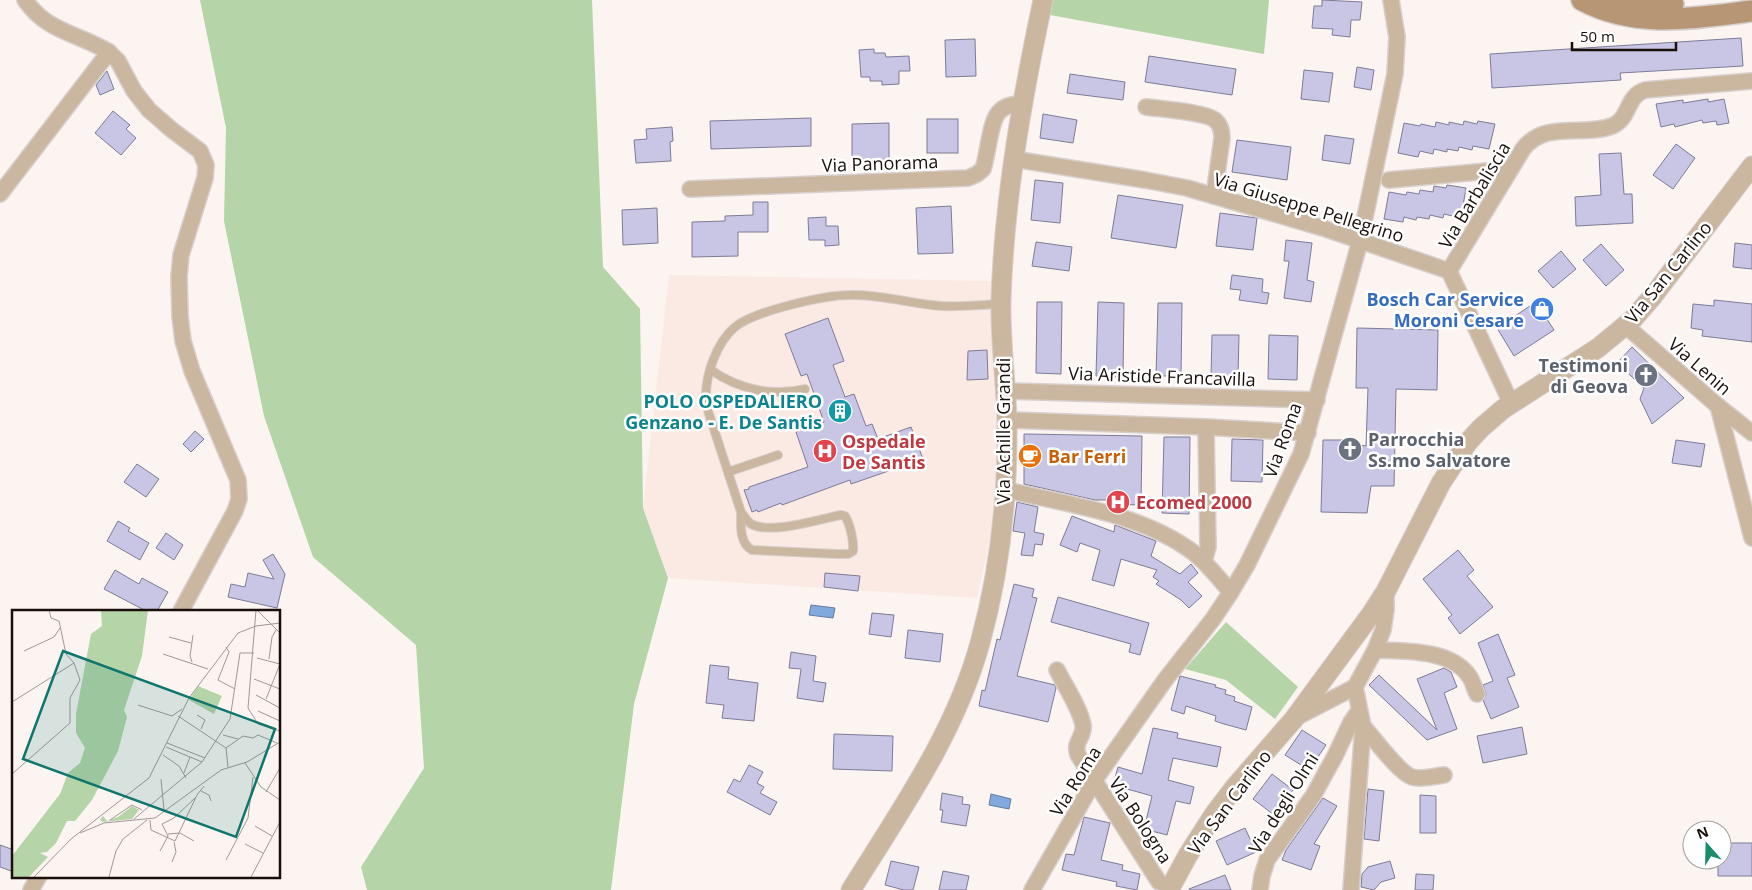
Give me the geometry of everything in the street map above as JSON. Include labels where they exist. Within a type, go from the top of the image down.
[{"type":"main road","points":[[1582,0],[1614,13],[1652,19],[1678,19],[1752,11]]},
{"type":"main road","points":[[1620,0],[1665,5],[1721,0]]},
{"type":"street","points":[[25,0],[39,17],[49,24],[109,52],[118,61],[134,91],[149,110],[172,130],[199,149],[206,165],[205,178],[184,242],[180,263],[178,281],[180,316],[190,366],[234,471],[240,493],[236,511],[182,610]]},
{"type":"street","name":"Via Achille Grandi","points":[[851,890],[928,766],[961,698],[980,642],[987,611],[1000,539],[1006,490],[1007,420],[1001,304],[1005,232],[1013,159],[1022,104],[1043,0]]},
{"type":"street","name":"Via Roma","points":[[1032,890],[1094,782],[1165,680],[1213,619],[1231,592],[1247,565],[1294,471],[1308,433],[1360,240],[1395,70],[1397,37],[1391,0]]},
{"type":"street","points":[[0,194],[109,52]]},
{"type":"street","name":"Via Barbaliscia","points":[[1449,272],[1510,169],[1531,140],[1543,134],[1559,131],[1613,126],[1623,118],[1633,97],[1645,90],[1752,81]]},
{"type":"street","name":"Via Panorama","points":[[690,189],[968,178],[978,174],[983,169],[996,115],[1006,106],[1022,104]]},
{"type":"street","points":[[1146,107],[1204,115],[1218,123],[1222,138],[1214,196]]},
{"type":"street","name":"Via Giuseppe Pellegrino","points":[[1013,159],[1160,182],[1214,196],[1360,240],[1449,272]]},
{"type":"street","name":"Via San Carlino","points":[[1164,886],[1188,855],[1215,813],[1234,788],[1294,719],[1386,591],[1441,483],[1460,453],[1481,428],[1511,403],[1598,348],[1626,326],[1653,296],[1752,166]]},
{"type":"street","points":[[1389,180],[1510,169]]},
{"type":"street","points":[[1449,272],[1511,403]]},
{"type":"street","name":"Via Lenin","points":[[1626,326],[1718,406],[1752,432]]},
{"type":"street","name":"Via Aristide Francavilla","points":[[1005,391],[1317,400]]},
{"type":"street","points":[[1718,406],[1752,538]]},
{"type":"street","points":[[1007,420],[1206,427],[1308,433]]},
{"type":"street","points":[[1204,561],[1208,547],[1206,427]]},
{"type":"street","points":[[1006,490],[1102,512],[1134,522],[1176,541],[1204,561],[1231,592]]},
{"type":"street","name":"Via San Carlino","points":[[1294,719],[1355,686],[1375,650],[1385,621],[1386,591]]},
{"type":"street","points":[[1375,650],[1412,651],[1446,659],[1464,670],[1472,681],[1477,694]]},
{"type":"street","name":"Via Bologna","points":[[1057,670],[1082,723],[1082,733],[1076,750],[1079,758],[1164,886]]},
{"type":"street","points":[[1351,890],[1361,719],[1355,686]]},
{"type":"street","points":[[1361,719],[1399,768],[1407,774],[1412,777],[1422,778],[1444,775]]},
{"type":"street","name":"Via degli Olmi","points":[[1260,890],[1267,860],[1313,796],[1351,722],[1361,719]]},
{"type":"street","points":[[31,890],[37,878]]},
{"type":"lane","points":[[741,512],[751,524],[768,528],[844,516],[850,529],[853,551],[848,554],[837,554],[752,550],[746,547],[741,529],[741,512],[706,400],[707,382],[714,358],[725,338],[744,320],[802,303],[850,295],[872,296],[940,306],[1001,304]]},
{"type":"lane","points":[[711,370],[721,377],[742,386],[764,392],[790,393],[805,389]]},
{"type":"lane","points":[[728,472],[778,455]]},
{"type":"shaded area","name":"Ospedale De Santis","points":[[669,275],[993,281],[1000,494],[977,598],[668,578],[643,508]]},
{"type":"green space","points":[[200,0],[592,0],[603,267],[640,309],[643,508],[668,578],[634,704],[611,890],[367,890],[361,867],[424,768],[416,645],[313,557],[264,416],[224,221],[226,128]]},
{"type":"green space","points":[[1053,0],[1269,0],[1264,54],[1050,15]]},
{"type":"green space","points":[[1226,622],[1298,687],[1275,719],[1226,680],[1185,669]]},
{"type":"water","points":[[811,605],[835,608],[833,618],[809,615]]},
{"type":"water","points":[[991,794],[1011,799],[1009,809],[989,805]]},
{"type":"building","points":[[1322,0],[1362,2],[1360,20],[1351,20],[1350,37],[1332,35],[1333,29],[1312,28],[1314,6],[1322,6]]},
{"type":"building","points":[[1741,38],[1743,66],[1620,73],[1621,80],[1492,88],[1490,54]]},
{"type":"building","points":[[975,39],[976,76],[946,77],[945,40]]},
{"type":"building","points":[[874,49],[874,53],[885,53],[886,57],[909,56],[910,71],[899,71],[899,84],[882,85],[882,81],[870,81],[870,77],[861,77],[859,50]]},
{"type":"building","points":[[1149,56],[1236,69],[1232,95],[1145,82]]},
{"type":"building","points":[[1357,67],[1374,70],[1371,90],[1354,87]]},
{"type":"building","points":[[1304,70],[1333,73],[1329,102],[1301,99]]},
{"type":"building","points":[[107,71],[114,89],[100,95],[96,85]]},
{"type":"building","points":[[1070,74],[1125,82],[1123,100],[1067,93]]},
{"type":"building","points":[[1708,99],[1708,102],[1724,99],[1729,123],[1717,125],[1716,121],[1703,123],[1702,120],[1675,127],[1674,124],[1661,127],[1656,104],[1683,100],[1683,103]]},
{"type":"building","points":[[113,111],[130,125],[126,129],[136,138],[121,155],[95,133]]},
{"type":"building","points":[[1043,114],[1077,120],[1073,143],[1040,138]]},
{"type":"building","points":[[811,118],[811,146],[711,149],[710,121]]},
{"type":"building","points":[[927,119],[958,119],[958,153],[927,153]]},
{"type":"building","points":[[1464,121],[1477,124],[1478,121],[1495,124],[1489,149],[1473,146],[1472,150],[1459,147],[1458,151],[1447,149],[1447,152],[1434,149],[1433,154],[1420,151],[1418,157],[1398,153],[1404,123],[1435,127],[1436,122],[1449,125],[1449,122],[1463,125]]},
{"type":"building","points":[[889,123],[889,159],[852,160],[852,124]]},
{"type":"building","points":[[672,127],[673,141],[670,142],[671,161],[636,163],[634,140],[647,139],[646,129]]},
{"type":"building","points":[[1325,135],[1354,139],[1350,164],[1322,160]]},
{"type":"building","points":[[1237,140],[1291,147],[1287,180],[1232,172]]},
{"type":"building","points":[[1676,144],[1695,158],[1673,189],[1653,175]]},
{"type":"building","points":[[1621,153],[1624,194],[1632,194],[1633,223],[1576,226],[1575,197],[1601,195],[1599,154]]},
{"type":"building","points":[[1035,180],[1063,183],[1060,223],[1031,220]]},
{"type":"building","points":[[1447,185],[1466,188],[1461,218],[1444,214],[1443,218],[1430,215],[1429,219],[1417,217],[1416,220],[1404,217],[1403,222],[1384,219],[1389,192],[1406,195],[1407,192],[1419,194],[1420,190],[1433,192],[1434,186],[1446,188]]},
{"type":"building","points":[[1118,195],[1183,205],[1176,248],[1111,238]]},
{"type":"building","points":[[753,202],[768,202],[768,232],[738,232],[738,256],[692,257],[692,222],[725,221],[725,216],[753,215]]},
{"type":"building","points":[[951,206],[953,253],[918,254],[916,208]]},
{"type":"building","points":[[657,208],[658,243],[623,245],[622,210]]},
{"type":"building","points":[[1220,213],[1257,218],[1253,250],[1216,246]]},
{"type":"building","points":[[826,217],[826,226],[838,226],[839,245],[825,246],[825,240],[809,240],[808,218]]},
{"type":"building","points":[[1286,240],[1312,243],[1307,280],[1314,282],[1311,302],[1284,298],[1289,261],[1284,261]]},
{"type":"building","points":[[1036,242],[1072,247],[1069,271],[1032,266]]},
{"type":"building","points":[[1735,243],[1752,245],[1752,269],[1733,267]]},
{"type":"building","points":[[1601,244],[1624,270],[1606,286],[1583,260]]},
{"type":"building","points":[[1561,251],[1576,269],[1553,288],[1538,271]]},
{"type":"building","points":[[1232,275],[1263,279],[1262,292],[1269,293],[1267,304],[1239,300],[1241,290],[1230,289]]},
{"type":"building","points":[[1714,300],[1752,304],[1752,342],[1702,336],[1703,330],[1691,328],[1693,304],[1714,306]]},
{"type":"building","points":[[1037,302],[1062,302],[1061,374],[1036,373]]},
{"type":"building","points":[[1098,302],[1124,303],[1123,377],[1096,376]]},
{"type":"building","points":[[1536,302],[1554,330],[1514,356],[1497,328]]},
{"type":"building","points":[[1158,303],[1182,303],[1181,376],[1156,376]]},
{"type":"building","name":"POLO OSPEDALIERO Genzano - E. De Santis","points":[[828,318],[844,361],[833,365],[845,397],[854,394],[866,426],[872,424],[878,439],[911,427],[923,459],[851,484],[850,480],[782,505],[781,503],[758,512],[757,510],[752,512],[744,490],[808,467],[796,432],[824,422],[807,374],[801,376],[785,334]]},
{"type":"building","points":[[1357,328],[1438,330],[1437,390],[1396,389],[1394,486],[1371,486],[1367,513],[1321,512],[1323,440],[1342,440],[1342,442],[1366,446],[1368,388],[1356,388]]},
{"type":"building","points":[[1212,335],[1239,335],[1238,377],[1211,376]]},
{"type":"building","points":[[1269,335],[1298,336],[1297,380],[1268,379]]},
{"type":"building","name":"Testimoni di Geova","points":[[1632,347],[1684,398],[1652,424],[1640,399],[1644,388],[1617,363]]},
{"type":"building","points":[[987,350],[988,379],[967,380],[968,351]]},
{"type":"building","points":[[195,431],[204,439],[191,452],[183,444]]},
{"type":"building","points":[[1024,434],[1142,436],[1141,505],[1108,504],[1108,500],[1095,500],[1024,484]]},
{"type":"building","points":[[1164,437],[1190,437],[1189,514],[1162,513]]},
{"type":"building","points":[[1232,439],[1263,440],[1262,482],[1231,481]]},
{"type":"building","points":[[1676,440],[1705,444],[1701,467],[1672,463]]},
{"type":"building","points":[[137,464],[159,479],[146,497],[124,482]]},
{"type":"building","points":[[1017,502],[1038,507],[1034,532],[1044,534],[1042,545],[1035,544],[1033,556],[1021,555],[1025,533],[1013,531]]},
{"type":"building","points":[[1072,516],[1114,532],[1115,525],[1156,541],[1151,556],[1180,574],[1191,564],[1198,573],[1188,582],[1202,596],[1189,608],[1181,600],[1156,584],[1159,581],[1153,577],[1157,570],[1121,559],[1114,586],[1092,580],[1100,550],[1080,543],[1077,552],[1060,545]]},
{"type":"building","points":[[118,521],[130,528],[128,531],[149,543],[140,560],[107,541]]},
{"type":"building","points":[[166,533],[183,545],[174,560],[156,548]]},
{"type":"building","points":[[1458,550],[1474,570],[1467,576],[1493,607],[1460,634],[1448,618],[1452,615],[1423,579]]},
{"type":"building","points":[[273,554],[285,574],[277,608],[228,597],[231,584],[245,587],[248,573],[274,579],[263,560]]},
{"type":"building","points":[[115,570],[139,584],[142,578],[168,592],[158,610],[144,610],[104,589]]},
{"type":"building","points":[[825,573],[860,576],[858,591],[824,587]]},
{"type":"building","points":[[1014,584],[1034,589],[1032,597],[1037,598],[1017,676],[1055,685],[1056,688],[1048,722],[979,706],[982,690],[985,691],[997,639],[1000,640]]},
{"type":"building","points":[[1058,597],[1149,623],[1140,655],[1129,652],[1131,644],[1051,622]]},
{"type":"building","points":[[872,613],[894,615],[891,637],[869,634]]},
{"type":"building","points":[[908,630],[943,634],[940,662],[905,658]]},
{"type":"building","points":[[1498,634],[1515,675],[1507,678],[1519,707],[1491,719],[1483,700],[1486,694],[1483,685],[1493,681],[1478,643]]},
{"type":"building","points":[[791,652],[816,656],[813,681],[826,683],[823,702],[797,698],[801,669],[789,668]]},
{"type":"building","points":[[710,665],[729,667],[728,679],[758,683],[754,721],[722,718],[724,705],[706,703]]},
{"type":"building","points":[[1444,668],[1451,672],[1457,687],[1444,693],[1457,729],[1427,740],[1369,685],[1379,675],[1437,730],[1417,679]]},
{"type":"building","points":[[1180,676],[1216,685],[1215,687],[1226,690],[1225,694],[1235,697],[1234,701],[1252,707],[1246,730],[1215,721],[1216,716],[1186,706],[1184,714],[1171,710]]},
{"type":"building","points":[[1522,727],[1527,754],[1483,763],[1477,736]]},
{"type":"building","points":[[1153,728],[1178,733],[1177,738],[1221,747],[1217,767],[1173,758],[1168,780],[1194,787],[1190,804],[1176,801],[1167,835],[1144,829],[1152,796],[1113,785],[1118,767],[1142,774]]},
{"type":"building","points":[[1302,730],[1326,745],[1309,770],[1285,755]]},
{"type":"building","points":[[834,734],[893,736],[892,771],[833,769]]},
{"type":"building","points":[[749,765],[763,772],[757,783],[764,787],[760,793],[777,802],[770,815],[727,792],[734,779],[740,782]]},
{"type":"building","points":[[1272,774],[1293,790],[1274,815],[1253,799]]},
{"type":"building","points":[[1368,789],[1384,791],[1379,841],[1364,839]]},
{"type":"building","points":[[942,793],[963,797],[962,804],[970,805],[966,826],[941,822],[943,810],[940,810]]},
{"type":"building","points":[[1420,795],[1436,796],[1436,833],[1420,833]]},
{"type":"building","points":[[1323,798],[1337,806],[1314,844],[1320,846],[1311,870],[1282,860],[1286,850]]},
{"type":"building","points":[[1084,817],[1110,823],[1101,860],[1123,865],[1122,870],[1140,874],[1137,890],[1116,886],[1117,882],[1062,870],[1066,854],[1074,855]]},
{"type":"building","points":[[1245,828],[1256,852],[1227,865],[1216,841]]},
{"type":"building","points":[[1732,843],[1752,843],[1752,876],[1718,876],[1718,870],[1732,870]]},
{"type":"building","points":[[0,845],[12,849],[12,871],[0,867]]},
{"type":"building","points":[[891,861],[919,867],[913,890],[904,890],[885,885]]},
{"type":"building","points":[[1390,861],[1395,878],[1381,882],[1374,890],[1361,887],[1362,874],[1368,867]]},
{"type":"building","points":[[943,871],[969,876],[966,890],[939,890]]},
{"type":"building","points":[[1416,874],[1434,875],[1433,890],[1415,890]]},
{"type":"building","points":[[1225,875],[1231,890],[1189,890],[1189,889]]},
{"type":"place","name":"Bosch Car Service Moroni Cesare","points":[[1542,309]]},
{"type":"place","name":"Testimoni di Geova","points":[[1646,375]]},
{"type":"place","name":"POLO OSPEDALIERO Genzano - E. De Santis","points":[[840,411]]},
{"type":"place","name":"Parrocchia Ss.mo Salvatore","points":[[1350,449]]},
{"type":"place","name":"Ospedale De Santis","points":[[825,451]]},
{"type":"place","name":"Bar Ferri","points":[[1030,456]]},
{"type":"place","name":"Ecomed 2000","points":[[1118,502]]}]
